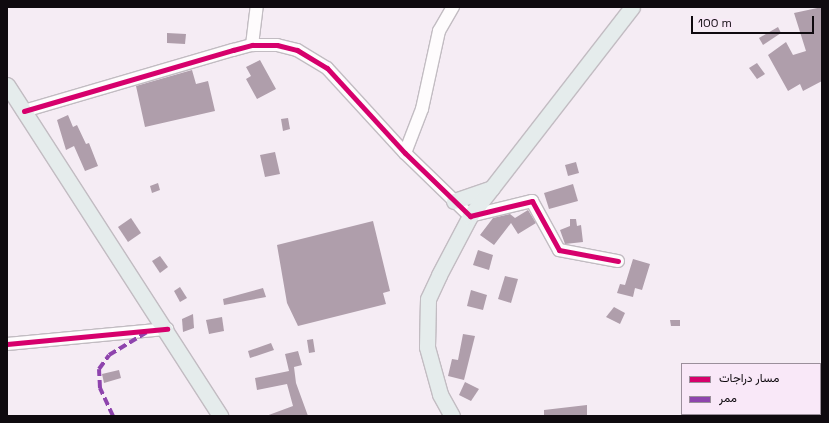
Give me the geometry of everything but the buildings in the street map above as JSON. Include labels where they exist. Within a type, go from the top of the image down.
[{"type":"main road","points":[[452,416],[433,372],[425,322],[428,299],[470,216],[632,7]]},
{"type":"main road","points":[[7,85],[167,329],[220,416]]},
{"type":"main road","points":[[454,201],[494,186]]},
{"type":"street","points":[[252,45],[257,7]]},
{"type":"street","points":[[405,153],[422,109],[439,31],[453,7]]},
{"type":"street","points":[[24,111],[252,45],[296,50],[327,68],[405,153],[470,216],[532,201],[559,250],[618,261]]},
{"type":"street","points":[[7,344],[167,329]]},
{"type":"marked path","points":[[113,416],[100,388],[99,369],[109,355],[147,332]]},
{"type":"cycle path","points":[[24,111],[252,45],[277,45],[297,50],[327,68],[405,153],[470,216],[532,201],[559,250],[618,261]]},
{"type":"cycle path","points":[[7,344],[167,329]]}]
